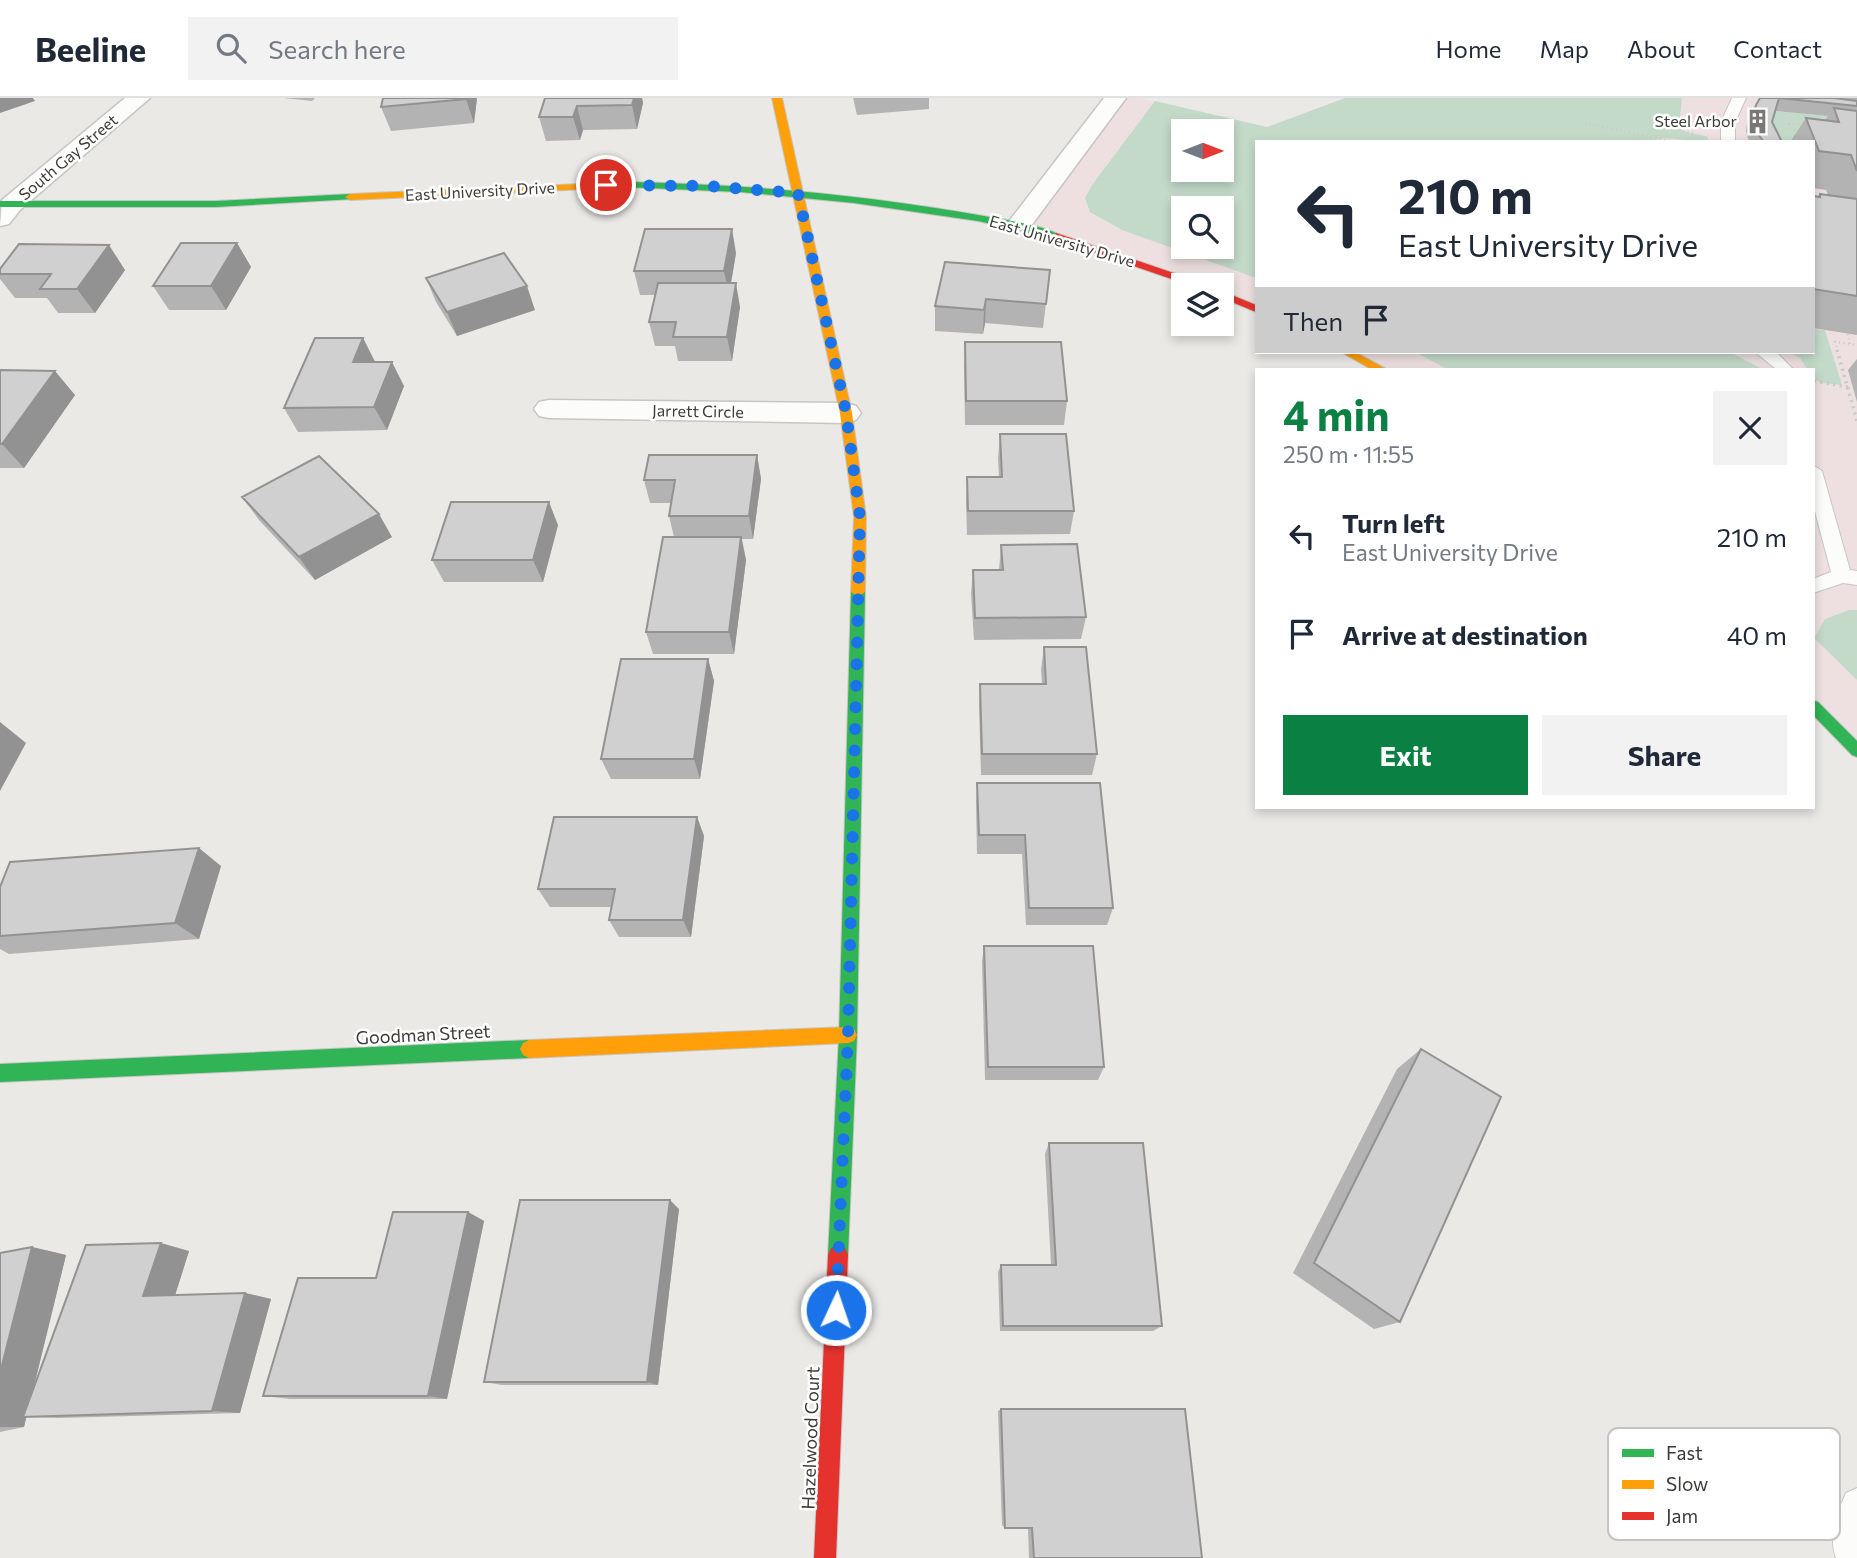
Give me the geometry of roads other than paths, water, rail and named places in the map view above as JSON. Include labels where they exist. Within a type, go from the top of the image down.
[{"type":"street","name":"South Gay Street","points":[[4,209],[139,98]]},
{"type":"street","name":"Hazelwood Court","points":[[777,98],[846,412],[860,517],[848,1035],[825,1558]]},
{"type":"street","points":[[1019,225],[1115,98]]},
{"type":"street","name":"East University Drive","points":[[4,209],[216,204],[606,185],[706,186],[908,205],[1019,225],[1171,275]]},
{"type":"street","points":[[1234,299],[1255,309]]},
{"type":"street","points":[[1351,354],[1378,368]]},
{"type":"street","name":"Jarrett Circle","points":[[549,409],[846,412]]},
{"type":"street","points":[[1815,708],[1857,751]]},
{"type":"street","name":"Goodman Street","points":[[0,1073],[191,1068],[632,1042],[848,1035]]},
{"type":"lane","points":[[1728,140],[1728,122],[1739,98]]},
{"type":"lane","points":[[1767,354],[1776,358],[1784,368]]},
{"type":"lane","points":[[1815,477],[1850,577],[1815,586]]},
{"type":"lane","points":[[1852,1558],[1847,1544],[1857,1504]]},
{"type":"place","name":"Steel Arbor","points":[[1757,121]]}]
